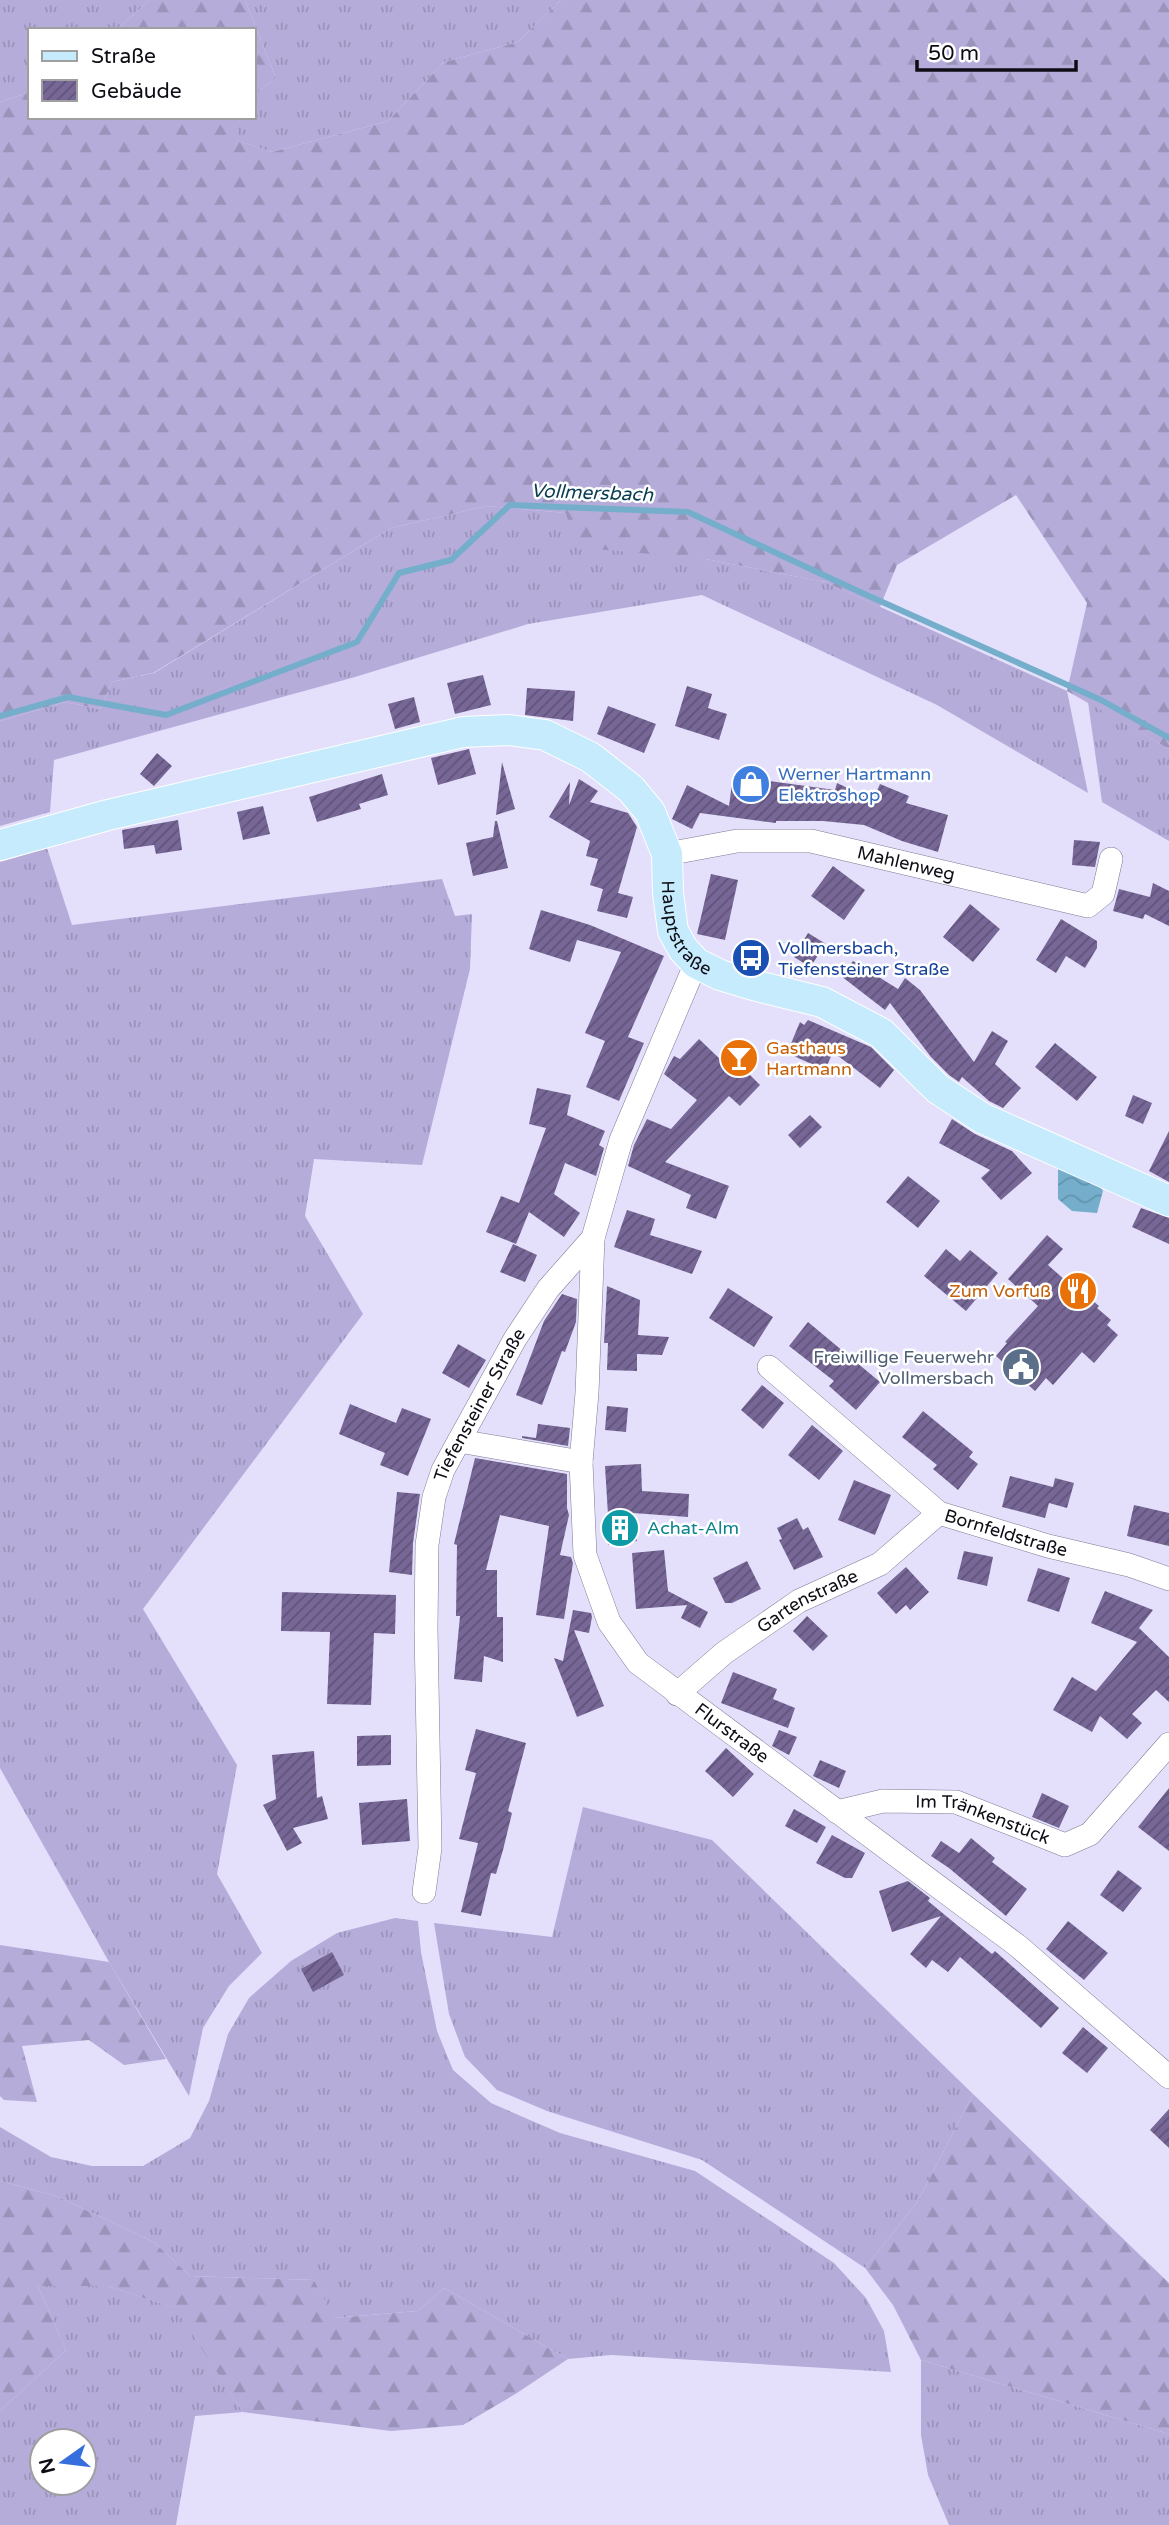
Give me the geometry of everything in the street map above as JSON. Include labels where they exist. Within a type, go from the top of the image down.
[{"type":"main road","name":"Hauptstraße","points":[[0,845],[108,815],[463,732],[509,730],[545,736],[590,757],[631,789],[650,812],[667,854],[673,931],[683,949],[696,963],[720,975],[752,985],[822,1002],[881,1033],[938,1088],[982,1118],[1169,1201]]},
{"type":"street","name":"Mahlenweg","points":[[667,854],[737,841],[811,841],[1088,906],[1103,894],[1111,859]]},
{"type":"street","name":"Tiefensteiner Straße","points":[[424,1892],[430,1848],[427,1545],[434,1497],[443,1470],[514,1339],[548,1289],[593,1238],[621,1140],[696,963]]},
{"type":"street","name":"Flurstraße","points":[[593,1238],[587,1393],[581,1462],[584,1555],[609,1622],[638,1663],[1018,1946],[1169,2077]]},
{"type":"street","name":"Bornfeldstraße","points":[[769,1367],[939,1513],[1048,1546],[1129,1564],[1169,1579]]},
{"type":"street","points":[[459,1441],[581,1462]]},
{"type":"street","name":"Gartenstraße","points":[[677,1694],[724,1653],[799,1601],[880,1564],[939,1513]]},
{"type":"street","name":"Im Tränkenstück","points":[[836,1812],[883,1801],[956,1802],[990,1813],[1065,1845],[1090,1834],[1169,1744]]},
{"type":"green space","points":[[0,0],[150,0],[118,28],[28,28],[28,93],[0,102]]},
{"type":"green space","points":[[150,0],[245,0],[276,78],[256,93],[256,28],[118,28]]},
{"type":"green space","points":[[245,0],[561,0],[518,42],[444,62],[388,121],[272,152],[235,140],[239,119],[256,119],[256,93],[276,78]]},
{"type":"green space","points":[[561,0],[1169,0],[1169,749],[1067,691],[1087,603],[1016,495],[897,565],[880,607],[825,582],[705,559],[575,547],[566,513],[487,506],[391,528],[153,673],[112,682],[100,709],[65,702],[0,721],[0,102],[28,93],[28,119],[239,119],[236,140],[272,152],[388,121],[444,62],[518,42]]},
{"type":"green space","points":[[487,506],[566,513],[705,559],[825,582],[1067,691],[1088,793],[937,705],[702,595],[528,624],[355,677],[54,760],[50,812],[0,826],[0,721],[65,702],[100,709],[112,682],[154,673],[391,528]]},
{"type":"green space","points":[[1088,702],[1169,749],[1169,841],[1102,802]]},
{"type":"green space","points":[[47,848],[72,925],[442,879],[455,916],[472,914],[470,969],[422,1165],[314,1159],[305,1216],[363,1314],[143,1609],[237,1765],[217,1874],[262,1953],[229,1986],[203,2028],[189,2096],[109,1962],[0,1768],[0,862]]},
{"type":"green space","points":[[583,1807],[712,1840],[973,2094],[918,2201],[865,2268],[702,2160],[547,2111],[497,2090],[465,2057],[449,2014],[434,1923],[552,1937]]},
{"type":"green space","points":[[395,1918],[418,1921],[421,1952],[437,2031],[453,2070],[491,2103],[560,2133],[695,2171],[834,2263],[866,2298],[884,2331],[891,2372],[611,2355],[568,2359],[444,2288],[418,2311],[333,2318],[314,2280],[190,2276],[154,2242],[56,2196],[0,2181],[0,2127],[51,2157],[92,2166],[143,2166],[190,2138],[209,2101],[228,2034],[249,1998],[291,1961],[337,1933]]},
{"type":"green space","points":[[0,1945],[109,1962],[166,2059],[124,2065],[89,2040],[22,2046],[37,2102],[4,2100],[0,2096]]},
{"type":"green space","points":[[973,2094],[1169,2283],[1169,2434],[921,2360],[893,2305],[865,2268],[918,2201]]},
{"type":"green space","points":[[0,2181],[56,2196],[154,2242],[190,2276],[314,2280],[334,2318],[418,2311],[444,2288],[568,2359],[463,2425],[391,2431],[243,2412],[175,2308],[107,2286],[38,2286],[66,2350],[0,2411]]},
{"type":"green space","points":[[38,2286],[107,2286],[176,2308],[243,2412],[195,2416],[176,2525],[0,2525],[0,2411],[66,2350]]},
{"type":"green space","points":[[921,2360],[1169,2434],[1169,2525],[949,2525],[928,2475],[921,2435]]},
{"type":"water","points":[[1058,1169],[1099,1185],[1103,1191],[1097,1213],[1072,1211],[1058,1199]]},
{"type":"building","points":[[483,675],[491,705],[455,714],[447,683]]},
{"type":"building","points":[[687,686],[712,694],[708,708],[727,714],[719,740],[675,726]]},
{"type":"building","points":[[527,688],[575,691],[573,721],[525,715]]},
{"type":"building","points":[[414,697],[420,722],[395,729],[388,704]]},
{"type":"building","points":[[608,706],[656,724],[644,753],[597,734]]},
{"type":"building","points":[[469,749],[476,774],[438,785],[431,758]]},
{"type":"building","points":[[157,753],[172,766],[154,786],[140,774]]},
{"type":"building","points":[[502,762],[515,809],[496,815]]},
{"type":"building","points":[[382,774],[388,795],[359,804],[361,809],[317,822],[309,797]]},
{"type":"building","points":[[733,776],[835,790],[837,783],[873,800],[880,784],[909,796],[906,803],[948,815],[938,852],[864,825],[823,821],[776,823],[700,813],[692,829],[672,819],[687,785],[729,806]]},
{"type":"building","points":[[579,779],[598,791],[590,802],[628,813],[637,827],[618,893],[633,897],[627,918],[597,911],[603,889],[590,885],[598,859],[586,856],[590,841],[549,817],[570,782],[569,805]]},
{"type":"building","points":[[263,806],[270,834],[243,840],[237,812]]},
{"type":"building","points":[[178,820],[182,850],[156,854],[154,845],[124,849],[122,830]]},
{"type":"building","points":[[495,821],[508,868],[473,876],[466,843],[493,837]]},
{"type":"building","points":[[1074,840],[1100,842],[1095,867],[1072,865]]},
{"type":"building","points":[[833,866],[865,890],[844,920],[811,896]]},
{"type":"building","points":[[711,874],[738,880],[725,940],[697,934]]},
{"type":"building","points":[[1153,883],[1169,891],[1169,926],[1145,914],[1143,919],[1113,911],[1119,889],[1150,897]]},
{"type":"building","points":[[970,904],[1000,929],[973,962],[943,937]]},
{"type":"building","points":[[541,910],[590,925],[664,956],[628,1037],[644,1043],[619,1101],[586,1087],[605,1041],[585,1033],[621,952],[577,940],[570,962],[529,949]]},
{"type":"building","points":[[1061,919],[1097,941],[1097,948],[1085,968],[1066,956],[1056,973],[1036,960]]},
{"type":"building","points":[[808,933],[826,944],[810,967],[794,957]]},
{"type":"building","points":[[853,961],[898,989],[905,978],[920,990],[974,1062],[992,1031],[1008,1041],[995,1064],[1021,1088],[1003,1108],[989,1101],[962,1077],[959,1082],[949,1075],[931,1057],[890,1003],[885,1010],[841,976]]},
{"type":"building","points":[[808,1020],[871,1047],[894,1070],[880,1088],[833,1052],[825,1070],[787,1053],[800,1022],[804,1025]]},
{"type":"building","points":[[699,1039],[721,1060],[728,1053],[760,1085],[740,1106],[729,1096],[665,1162],[729,1186],[716,1219],[686,1208],[691,1195],[628,1166],[634,1145],[647,1119],[671,1129],[697,1100],[664,1074],[674,1056],[680,1059]]},
{"type":"building","points":[[1055,1043],[1097,1077],[1077,1101],[1035,1067]]},
{"type":"building","points":[[537,1088],[571,1095],[567,1115],[605,1131],[599,1145],[604,1148],[596,1176],[565,1163],[554,1194],[580,1213],[564,1237],[529,1212],[516,1244],[486,1232],[501,1196],[519,1203],[546,1128],[529,1124]]},
{"type":"building","points":[[1133,1095],[1152,1103],[1143,1124],[1125,1116]]},
{"type":"building","points":[[810,1115],[822,1127],[800,1148],[788,1135]]},
{"type":"building","points":[[952,1119],[975,1134],[1012,1151],[1032,1173],[1001,1200],[981,1178],[990,1170],[939,1143]]},
{"type":"building","points":[[1169,1131],[1169,1182],[1149,1171]]},
{"type":"building","points":[[908,1176],[940,1201],[918,1228],[886,1202]]},
{"type":"building","points":[[1141,1208],[1169,1218],[1169,1244],[1132,1227]]},
{"type":"building","points":[[627,1210],[655,1219],[650,1235],[702,1251],[692,1274],[614,1247]]},
{"type":"building","points":[[1047,1235],[1063,1249],[1048,1265],[1099,1306],[1097,1308],[1111,1320],[1107,1325],[1118,1335],[1094,1363],[1082,1352],[1053,1385],[1046,1378],[1035,1391],[996,1356],[1007,1343],[1005,1342],[1038,1306],[1008,1279]]},
{"type":"building","points":[[513,1244],[537,1255],[525,1282],[500,1272]]},
{"type":"building","points":[[946,1249],[960,1261],[970,1250],[998,1273],[966,1311],[924,1276]]},
{"type":"building","points":[[607,1286],[640,1300],[638,1335],[669,1337],[662,1355],[637,1354],[637,1371],[607,1370],[608,1343],[604,1343]]},
{"type":"building","points":[[728,1288],[773,1317],[754,1347],[709,1318]]},
{"type":"building","points":[[562,1294],[577,1299],[576,1322],[542,1405],[516,1395],[544,1321]]},
{"type":"building","points":[[808,1322],[880,1382],[856,1410],[829,1386],[834,1381],[789,1346]]},
{"type":"building","points":[[458,1344],[486,1360],[469,1388],[442,1373]]},
{"type":"building","points":[[762,1385],[784,1403],[763,1429],[741,1410]]},
{"type":"building","points":[[350,1404],[396,1423],[402,1408],[431,1419],[408,1476],[380,1465],[385,1453],[339,1434]]},
{"type":"building","points":[[607,1406],[628,1408],[626,1432],[605,1430]]},
{"type":"building","points":[[923,1411],[973,1452],[969,1457],[978,1464],[958,1490],[933,1469],[937,1465],[902,1437]]},
{"type":"building","points":[[538,1424],[570,1428],[568,1446],[522,1438],[536,1438]]},
{"type":"building","points":[[812,1425],[843,1451],[819,1480],[788,1455]]},
{"type":"building","points":[[475,1458],[567,1474],[569,1515],[560,1555],[571,1557],[573,1563],[564,1619],[536,1615],[549,1526],[500,1515],[486,1570],[497,1570],[497,1617],[503,1617],[503,1662],[484,1656],[482,1682],[454,1679],[460,1616],[456,1616],[457,1545],[454,1544]]},
{"type":"building","points":[[641,1464],[642,1491],[689,1494],[688,1517],[633,1513],[637,1541],[608,1545],[604,1516],[608,1515],[605,1466]]},
{"type":"building","points":[[1010,1476],[1053,1487],[1055,1478],[1074,1483],[1067,1508],[1049,1503],[1045,1518],[1002,1507]]},
{"type":"building","points":[[854,1480],[891,1495],[875,1535],[838,1520]]},
{"type":"building","points":[[397,1492],[420,1494],[413,1543],[412,1575],[389,1572]]},
{"type":"building","points":[[1134,1505],[1169,1513],[1169,1546],[1127,1536]]},
{"type":"building","points":[[797,1518],[803,1530],[808,1527],[823,1557],[794,1570],[779,1540],[782,1539],[777,1528]]},
{"type":"building","points":[[664,1550],[668,1591],[708,1612],[700,1628],[681,1618],[687,1605],[636,1609],[632,1553]]},
{"type":"building","points":[[964,1551],[993,1557],[987,1586],[957,1579]]},
{"type":"building","points":[[747,1561],[761,1589],[732,1603],[725,1603],[713,1578]]},
{"type":"building","points":[[906,1567],[929,1592],[910,1610],[906,1605],[896,1614],[877,1593]]},
{"type":"building","points":[[1038,1568],[1070,1578],[1059,1612],[1027,1601]]},
{"type":"building","points":[[1105,1591],[1153,1610],[1139,1628],[1169,1657],[1169,1702],[1156,1690],[1132,1714],[1142,1723],[1127,1739],[1100,1716],[1092,1732],[1053,1710],[1072,1677],[1096,1691],[1137,1642],[1091,1623]]},
{"type":"building","points":[[282,1592],[396,1595],[395,1634],[374,1633],[371,1705],[327,1704],[330,1632],[281,1631]]},
{"type":"building","points":[[573,1610],[591,1613],[589,1633],[574,1630],[604,1706],[577,1717],[554,1658],[563,1661]]},
{"type":"building","points":[[807,1616],[828,1636],[813,1651],[793,1631]]},
{"type":"building","points":[[733,1672],[777,1689],[773,1699],[795,1708],[788,1728],[721,1703]]},
{"type":"building","points":[[476,1729],[526,1743],[508,1811],[512,1813],[503,1850],[496,1874],[491,1873],[481,1916],[461,1912],[478,1843],[459,1839],[476,1773],[465,1770]]},
{"type":"building","points":[[779,1730],[797,1737],[789,1755],[772,1746]]},
{"type":"building","points":[[391,1735],[391,1765],[357,1766],[357,1736]]},
{"type":"building","points":[[726,1748],[754,1774],[733,1797],[705,1771]]},
{"type":"building","points":[[314,1751],[317,1798],[322,1796],[328,1819],[293,1828],[302,1843],[287,1851],[263,1805],[276,1799],[272,1755]]},
{"type":"building","points":[[820,1760],[846,1771],[839,1788],[813,1776]]},
{"type":"building","points":[[1169,1788],[1169,1851],[1138,1827]]},
{"type":"building","points":[[1042,1793],[1069,1806],[1059,1828],[1032,1817]]},
{"type":"building","points":[[407,1799],[410,1841],[362,1845],[359,1803]]},
{"type":"building","points":[[794,1809],[826,1827],[817,1843],[785,1826]]},
{"type":"building","points":[[832,1835],[865,1853],[852,1878],[845,1878],[816,1863]]},
{"type":"building","points":[[971,1838],[995,1858],[992,1862],[1027,1889],[1006,1916],[931,1856],[941,1841],[959,1853]]},
{"type":"building","points":[[1118,1870],[1142,1888],[1123,1912],[1100,1895]]},
{"type":"building","points":[[908,1881],[930,1898],[928,1901],[992,1954],[995,1951],[1059,2008],[1041,2028],[960,1957],[948,1972],[932,1960],[926,1968],[910,1954],[941,1916],[892,1932],[879,1891]]},
{"type":"building","points":[[1068,1921],[1108,1953],[1084,1980],[1046,1949]]},
{"type":"building","points":[[332,1952],[344,1975],[313,1992],[301,1969]]},
{"type":"building","points":[[1083,2027],[1108,2048],[1087,2073],[1062,2053]]},
{"type":"building","points":[[1169,2109],[1169,2148],[1150,2130]]},
{"type":"waterway","name":"Vollmersbach","points":[[0,716],[68,697],[166,715],[357,642],[399,573],[451,560],[510,505],[688,512],[1101,700],[1169,738]]},
{"type":"place","name":"Werner Hartmann Elektroshop","points":[[751,784]]},
{"type":"place","name":"Vollmersbach, Tiefensteiner Straße","points":[[751,958]]},
{"type":"place","name":"Gasthaus Hartmann","points":[[739,1058]]},
{"type":"place","name":"Zum Vorfuß","points":[[1078,1291]]},
{"type":"place","name":"Freiwillige Feuerwehr Vollmersbach","points":[[1021,1367]]},
{"type":"place","name":"Achat-Alm","points":[[620,1528]]}]
